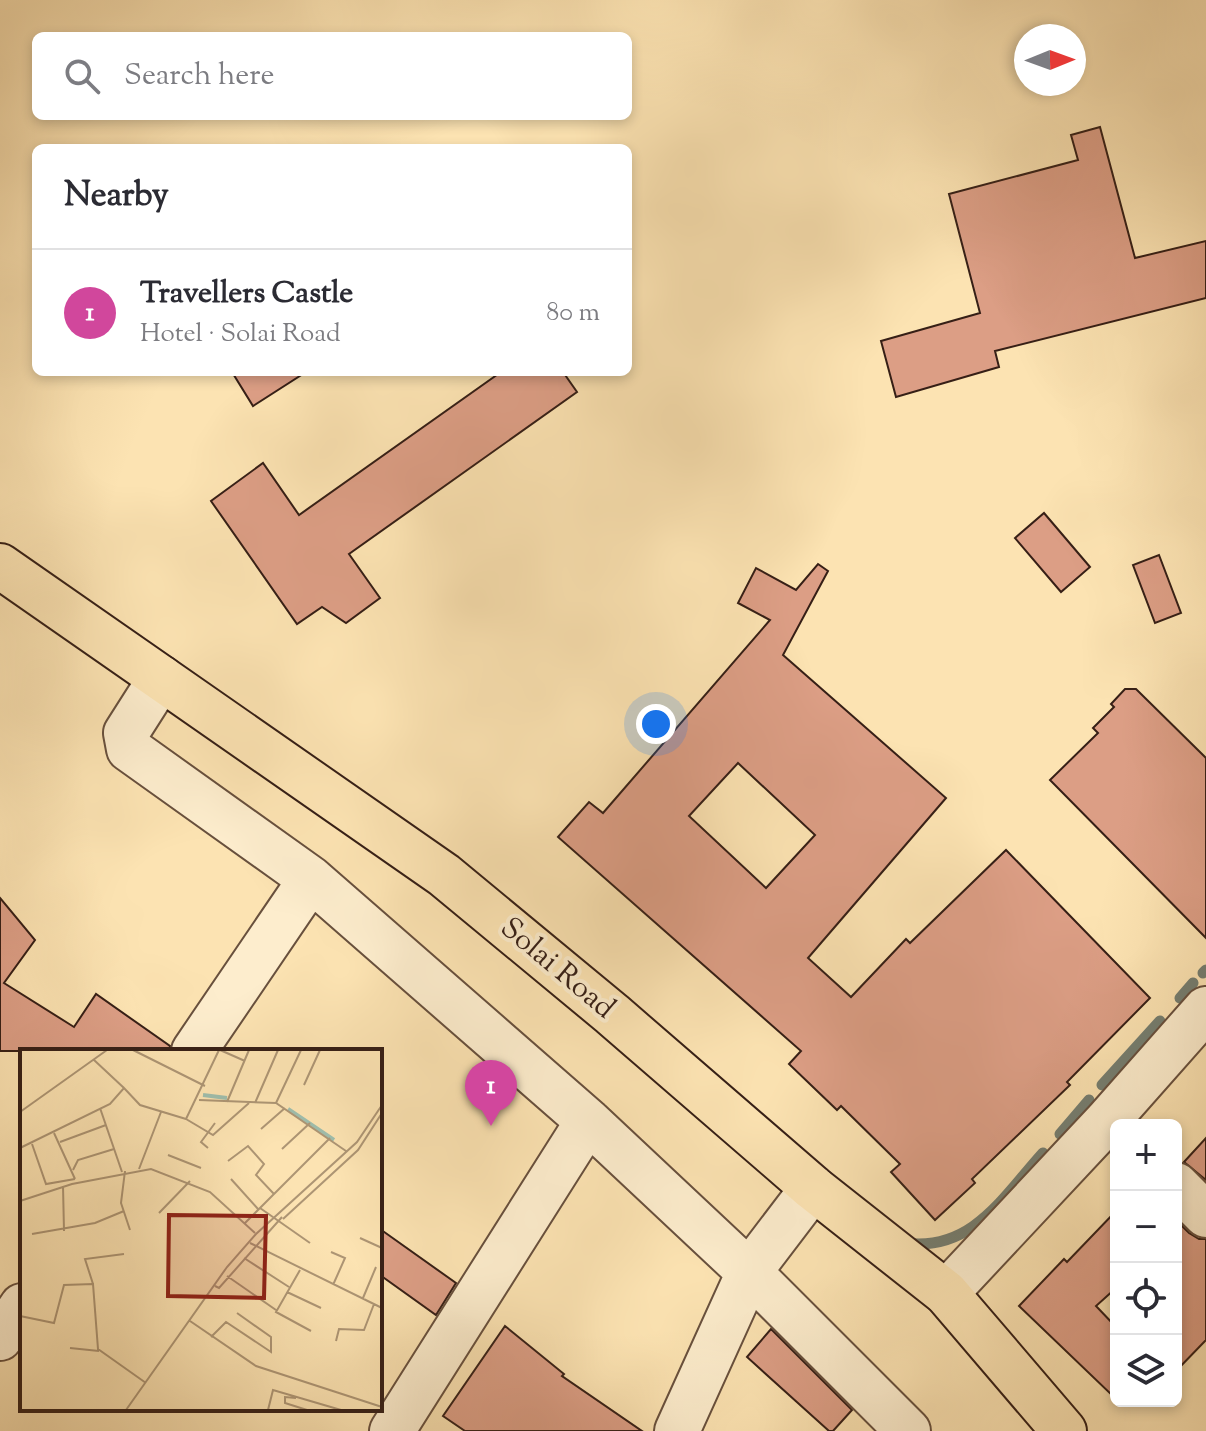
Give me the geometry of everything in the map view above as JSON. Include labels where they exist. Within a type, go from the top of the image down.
[{"type":"highway","name":"Solai Road","points":[[0,566],[444,875],[612,1014],[813,1188],[946,1293],[1064,1431]]},
{"type":"street","points":[[161,678],[126,733],[129,749],[311,879],[588,1121],[749,1272],[908,1431]]},
{"type":"street","points":[[195,1049],[311,879]]},
{"type":"street","points":[[1116,1119],[1206,1009]]},
{"type":"street","points":[[392,1431],[588,1121]]},
{"type":"street","points":[[946,1293],[1110,1126]]},
{"type":"street","points":[[677,1431],[749,1272],[813,1188]]},
{"type":"street","points":[[1182,1191],[1206,1215]]},
{"type":"street","points":[[0,1338],[20,1309]]},
{"type":"building","points":[[1100,127],[1135,258],[1206,241],[1206,298],[995,351],[999,367],[896,397],[881,341],[980,313],[949,194],[1078,160],[1071,135]]},
{"type":"building","points":[[234,376],[300,376],[253,406]]},
{"type":"building","points":[[495,376],[566,376],[577,392],[349,554],[380,598],[346,623],[322,607],[297,624],[211,501],[263,463],[299,515]]},
{"type":"building","points":[[1044,513],[1090,567],[1061,592],[1015,538]]},
{"type":"building","points":[[1159,555],[1181,613],[1155,623],[1133,565]]},
{"type":"building","points":[[818,564],[828,571],[783,655],[946,798],[808,958],[851,997],[906,939],[910,943],[1006,850],[1150,998],[1067,1082],[1070,1085],[972,1179],[975,1183],[935,1220],[891,1172],[900,1164],[841,1106],[837,1110],[789,1064],[801,1051],[558,837],[589,802],[603,813],[770,620],[738,603],[756,568],[796,590]],"holes":[[[738,763],[815,835],[766,888],[689,816]]]},
{"type":"building","points":[[1125,689],[1136,689],[1206,758],[1206,938],[1050,780],[1098,733],[1093,728],[1114,707],[1111,704]]},
{"type":"building","points":[[0,898],[35,940],[4,983],[74,1027],[96,994],[170,1046],[169,1049],[0,1051]]},
{"type":"building","points":[[1206,1138],[1206,1180],[1184,1162]]},
{"type":"building","points":[[1110,1217],[1110,1293],[1096,1306],[1110,1321],[1110,1393],[1019,1306],[1064,1259],[1067,1262]]},
{"type":"building","points":[[1182,1226],[1199,1239],[1206,1239],[1206,1340],[1182,1365]]},
{"type":"building","points":[[382,1230],[456,1283],[436,1315],[382,1276]]},
{"type":"building","points":[[505,1326],[564,1374],[562,1376],[642,1431],[465,1431],[443,1416]]},
{"type":"building","points":[[771,1329],[852,1410],[833,1431],[829,1431],[747,1357]]},
{"type":"waterway","points":[[1203,973],[1206,970]]},
{"type":"waterway","points":[[1180,998],[1193,983]]},
{"type":"waterway","points":[[1102,1085],[1160,1021]]},
{"type":"waterway","points":[[1060,1134],[1089,1100]]},
{"type":"waterway","points":[[905,1243],[929,1244],[968,1230],[999,1203],[1043,1153]]},
{"type":"place","name":"Travellers Castle","points":[[491,1126]]}]
